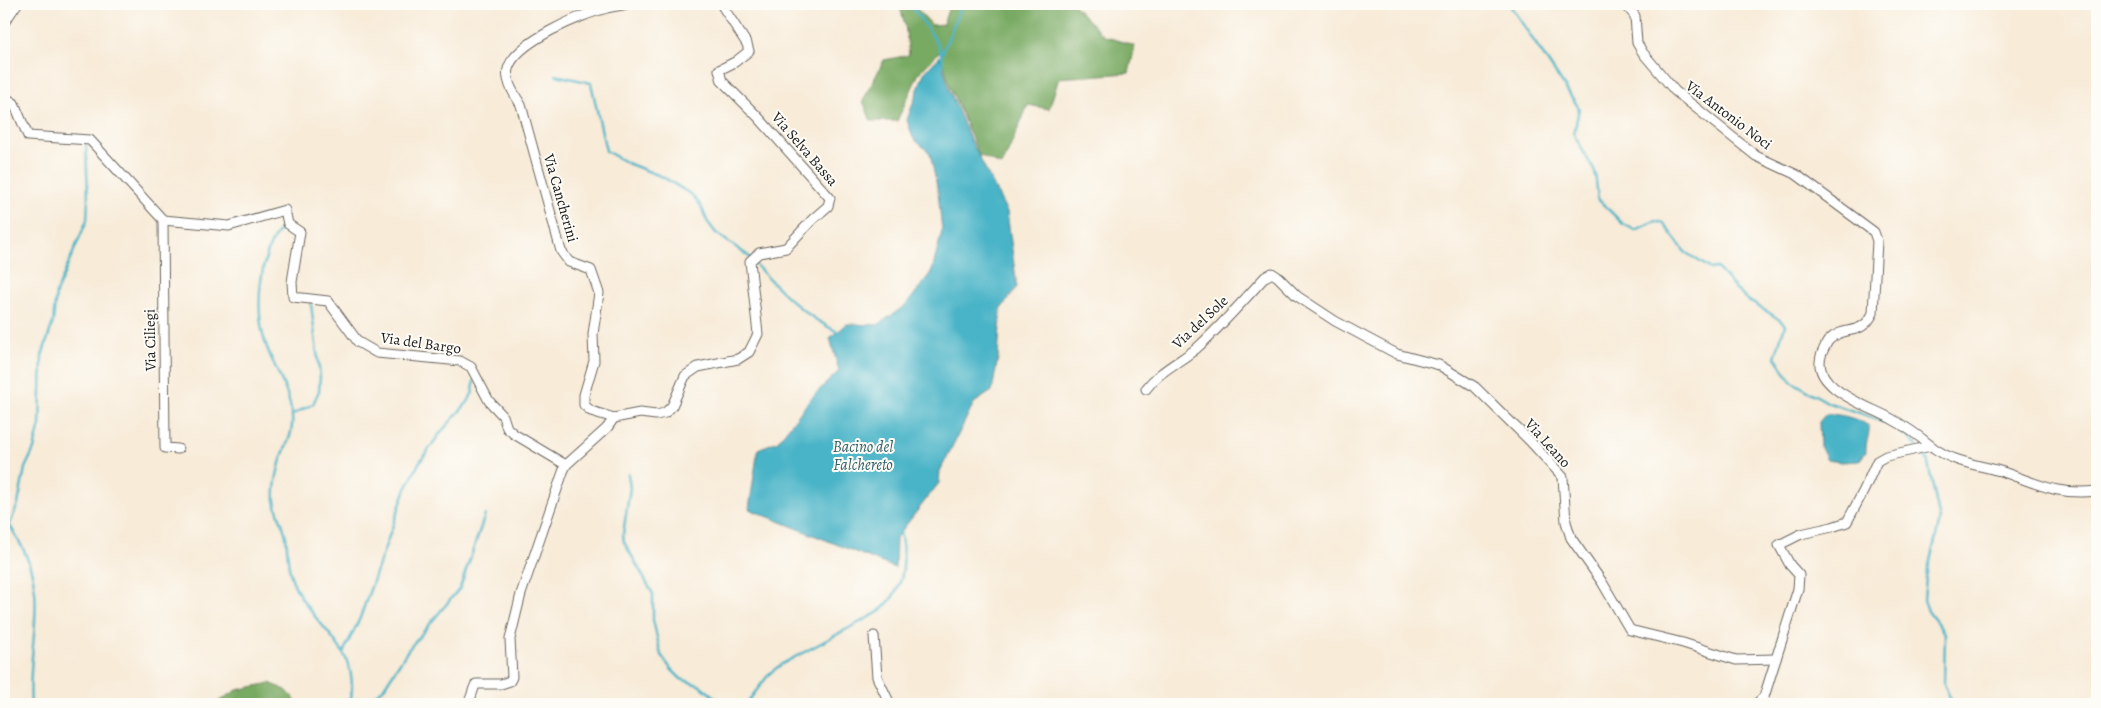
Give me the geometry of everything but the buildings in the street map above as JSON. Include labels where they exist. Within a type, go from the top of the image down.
[{"type":"street","points":[[4,23],[17,4]]},
{"type":"street","name":"Via Cancherini","points":[[614,418],[591,411],[584,405],[584,394],[594,361],[593,334],[598,293],[591,270],[568,262],[561,251],[521,105],[510,87],[508,69],[517,53],[531,41],[565,24],[606,8],[626,4]]},
{"type":"street","name":"Via Selva Bassa","points":[[614,418],[640,413],[656,415],[665,412],[672,406],[685,376],[698,367],[738,360],[749,352],[758,334],[750,260],[758,253],[786,248],[828,206],[830,198],[758,117],[722,81],[720,70],[735,62],[749,51],[747,44],[721,4]]},
{"type":"street","name":"Via Antonio Noci","points":[[1625,4],[1635,16],[1637,43],[1643,54],[1675,92],[1756,156],[1797,175],[1874,232],[1877,241],[1873,313],[1869,322],[1858,330],[1840,334],[1829,339],[1819,360],[1820,370],[1839,394],[1896,422],[1917,434],[1931,446]]},
{"type":"street","points":[[4,97],[14,103],[28,136],[90,140],[163,220]]},
{"type":"street","name":"Via del Bargo","points":[[163,220],[229,226],[285,210],[288,224],[300,232],[292,282],[293,297],[328,301],[358,342],[377,353],[460,361],[471,366],[489,401],[503,416],[507,428],[566,465]]},
{"type":"street","name":"Via Ciliegi","points":[[163,220],[165,448],[178,449]]},
{"type":"street","name":"Via del Sole","points":[[1146,389],[1153,379],[1195,350],[1265,277],[1272,274]]},
{"type":"street","name":"Via Leano","points":[[1272,274],[1278,277],[1298,296],[1335,321],[1397,354],[1439,365],[1475,387],[1563,477],[1566,522],[1571,538],[1602,582],[1630,630],[1683,643],[1736,660],[1776,658]]},
{"type":"street","points":[[467,704],[476,684],[501,684],[510,681],[512,677],[510,639],[521,594],[566,465],[607,428],[614,418]]},
{"type":"street","points":[[1756,704],[1765,700],[1798,589],[1800,575],[1790,565],[1779,545],[1801,534],[1847,522],[1877,461],[1886,456],[1931,446],[1956,461],[2000,472],[2059,492],[2079,493],[2097,491]]},
{"type":"street","points":[[874,636],[877,678],[890,704]]},
{"type":"green space","points":[[899,4],[916,4],[918,10],[932,25],[943,24],[950,4],[1073,4],[1104,36],[1135,46],[1129,73],[1059,78],[1049,109],[1028,105],[1002,166],[979,155],[950,87],[940,51],[919,73],[897,121],[871,121],[863,101],[884,60],[909,55],[905,25]]},
{"type":"green space","points":[[270,683],[286,690],[295,699],[293,704],[214,704],[237,690]]},
{"type":"water","name":"Bacino del Falchereto","points":[[940,56],[949,89],[969,137],[1007,212],[1017,287],[1001,309],[998,358],[992,391],[974,403],[940,471],[939,483],[896,538],[895,568],[749,509],[758,449],[778,441],[812,397],[839,371],[830,338],[847,324],[878,325],[907,304],[932,271],[942,231],[938,192],[930,153],[913,138],[907,120],[924,73]]},
{"type":"water","points":[[1826,414],[1848,417],[1869,426],[1866,452],[1859,461],[1841,462],[1827,460],[1820,446],[1819,422]]},
{"type":"waterway","points":[[910,4],[937,43],[941,52],[942,67]]},
{"type":"waterway","points":[[942,54],[962,4]]},
{"type":"waterway","points":[[1509,4],[1579,108],[1574,135],[1595,172],[1598,199],[1623,224],[1635,230],[1655,221],[1663,223],[1685,252],[1711,269],[1717,268],[1745,298],[1781,321],[1785,325],[1775,357],[1791,381],[1829,403],[1893,426],[1917,446]]},
{"type":"waterway","points":[[556,75],[591,83],[606,151],[627,163],[663,177],[692,195],[701,206],[707,221],[716,233],[751,258]]},
{"type":"waterway","points":[[10,524],[18,504],[25,468],[34,449],[40,425],[42,356],[53,322],[56,293],[87,220],[86,145]]},
{"type":"waterway","points":[[285,224],[269,248],[264,263],[260,297],[260,313],[265,342],[285,388],[292,417],[290,436],[277,475],[275,501],[287,542],[288,564],[292,579],[300,596],[333,638],[349,666],[352,684],[350,704]]},
{"type":"waterway","points":[[754,263],[783,293],[804,311],[827,327],[840,333]]},
{"type":"waterway","points":[[292,415],[313,404],[319,391],[320,377],[311,304]]},
{"type":"waterway","points":[[343,653],[360,618],[405,491],[419,463],[441,432],[468,402],[473,392],[474,381]]},
{"type":"waterway","points":[[1920,451],[1927,459],[1940,520],[1926,577],[1924,600],[1928,611],[1945,634],[1944,684],[1953,704]]},
{"type":"waterway","points":[[628,474],[630,488],[623,534],[624,542],[653,594],[653,620],[661,655],[681,679],[701,686],[723,704]]},
{"type":"waterway","points":[[364,704],[383,689],[408,650],[460,588],[485,515]]},
{"type":"waterway","points":[[4,520],[12,528],[27,558],[33,579],[35,619],[30,682],[31,704]]},
{"type":"waterway","points":[[746,704],[770,673],[782,664],[877,613],[886,605],[893,596],[902,577],[903,555],[900,532]]}]
